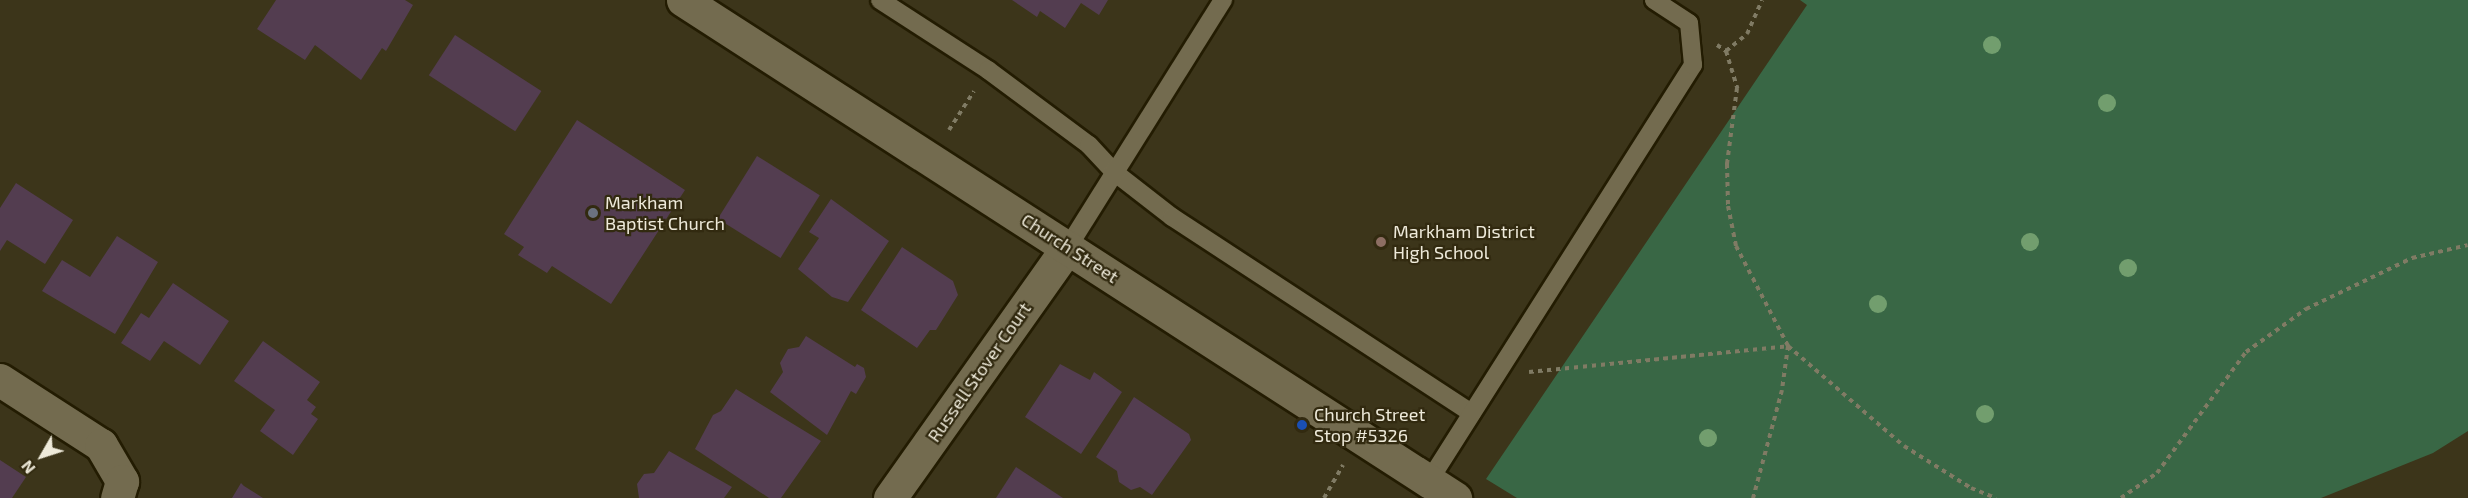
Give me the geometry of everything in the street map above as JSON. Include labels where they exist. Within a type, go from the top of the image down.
[{"type":"street","name":"Church Street","points":[[683,0],[1442,490]]},
{"type":"street","name":"Russell Stover Court","points":[[890,498],[1068,247]]},
{"type":"street","points":[[0,380],[100,445],[122,481],[117,498]]},
{"type":"lane","points":[[880,0],[988,70],[1089,145],[1114,172],[1172,217],[1472,413]]},
{"type":"lane","points":[[1068,247],[1223,0]]},
{"type":"lane","points":[[1442,490],[1472,413],[1508,361],[1693,65],[1689,23],[1654,0]]},
{"type":"path","points":[[1726,51],[1747,34],[1762,0]]},
{"type":"path","points":[[1689,23],[1726,51],[1737,88],[1727,164],[1728,206],[1736,246],[1788,345],[1904,446],[1971,488],[1996,498]]},
{"type":"path","points":[[930,158],[988,70]]},
{"type":"path","points":[[2121,498],[2157,474],[2215,390],[2246,352],[2306,309],[2412,258],[2468,246]]},
{"type":"path","points":[[1508,361],[1523,372],[1543,372],[1788,345]]},
{"type":"path","points":[[1753,498],[1782,390],[1788,345]]},
{"type":"green space","points":[[1800,0],[2468,0],[2468,431],[2433,453],[2321,498],[1517,498],[1486,479],[1807,5]]},
{"type":"building","points":[[276,0],[405,0],[413,5],[386,51],[382,48],[361,80],[315,45],[305,60],[257,29]]},
{"type":"building","points":[[1012,0],[1108,0],[1099,15],[1081,3],[1065,28],[1040,11],[1037,17]]},
{"type":"building","points":[[455,35],[541,91],[515,131],[429,75]]},
{"type":"building","name":"Markham Baptist Church","points":[[577,120],[685,190],[611,304],[552,266],[547,273],[518,255],[524,247],[504,234]]},
{"type":"building","points":[[757,156],[820,195],[781,258],[718,219]]},
{"type":"building","points":[[16,183],[73,220],[45,264],[7,240],[0,251],[0,208]]},
{"type":"building","points":[[831,199],[889,241],[848,302],[832,297],[798,269],[819,238],[809,232]]},
{"type":"building","points":[[117,236],[158,262],[115,334],[42,291],[62,260],[90,277]]},
{"type":"building","points":[[902,247],[953,281],[958,295],[936,330],[930,330],[917,348],[861,310]]},
{"type":"building","points":[[173,283],[229,321],[200,365],[164,341],[150,361],[121,343],[141,313],[149,318]]},
{"type":"building","points":[[806,336],[855,367],[857,364],[864,368],[866,377],[856,394],[851,391],[827,435],[770,392],[783,372],[780,363],[788,349],[799,347]]},
{"type":"building","points":[[263,341],[320,382],[307,400],[316,407],[311,414],[318,419],[293,455],[260,431],[275,410],[234,381]]},
{"type":"building","points":[[1060,364],[1090,380],[1094,372],[1122,392],[1081,454],[1025,417]]},
{"type":"building","points":[[736,389],[821,441],[781,498],[769,498],[695,449],[713,415],[721,411]]},
{"type":"building","points":[[1134,397],[1189,434],[1191,440],[1152,495],[1140,487],[1131,490],[1119,482],[1117,471],[1096,457]]},
{"type":"building","points":[[669,451],[732,487],[724,498],[639,498],[637,484],[644,474],[654,473]]},
{"type":"building","points":[[0,460],[26,477],[12,498],[0,498]]},
{"type":"building","points":[[1016,467],[1063,498],[996,498]]},
{"type":"building","points":[[241,483],[244,486],[263,498],[232,498]]},
{"type":"place","name":"Markham Baptist Church","points":[[593,213]]},
{"type":"place","name":"Markham District High School","points":[[1381,242]]},
{"type":"place","name":"Church Street Stop #5326","points":[[1302,425]]}]
